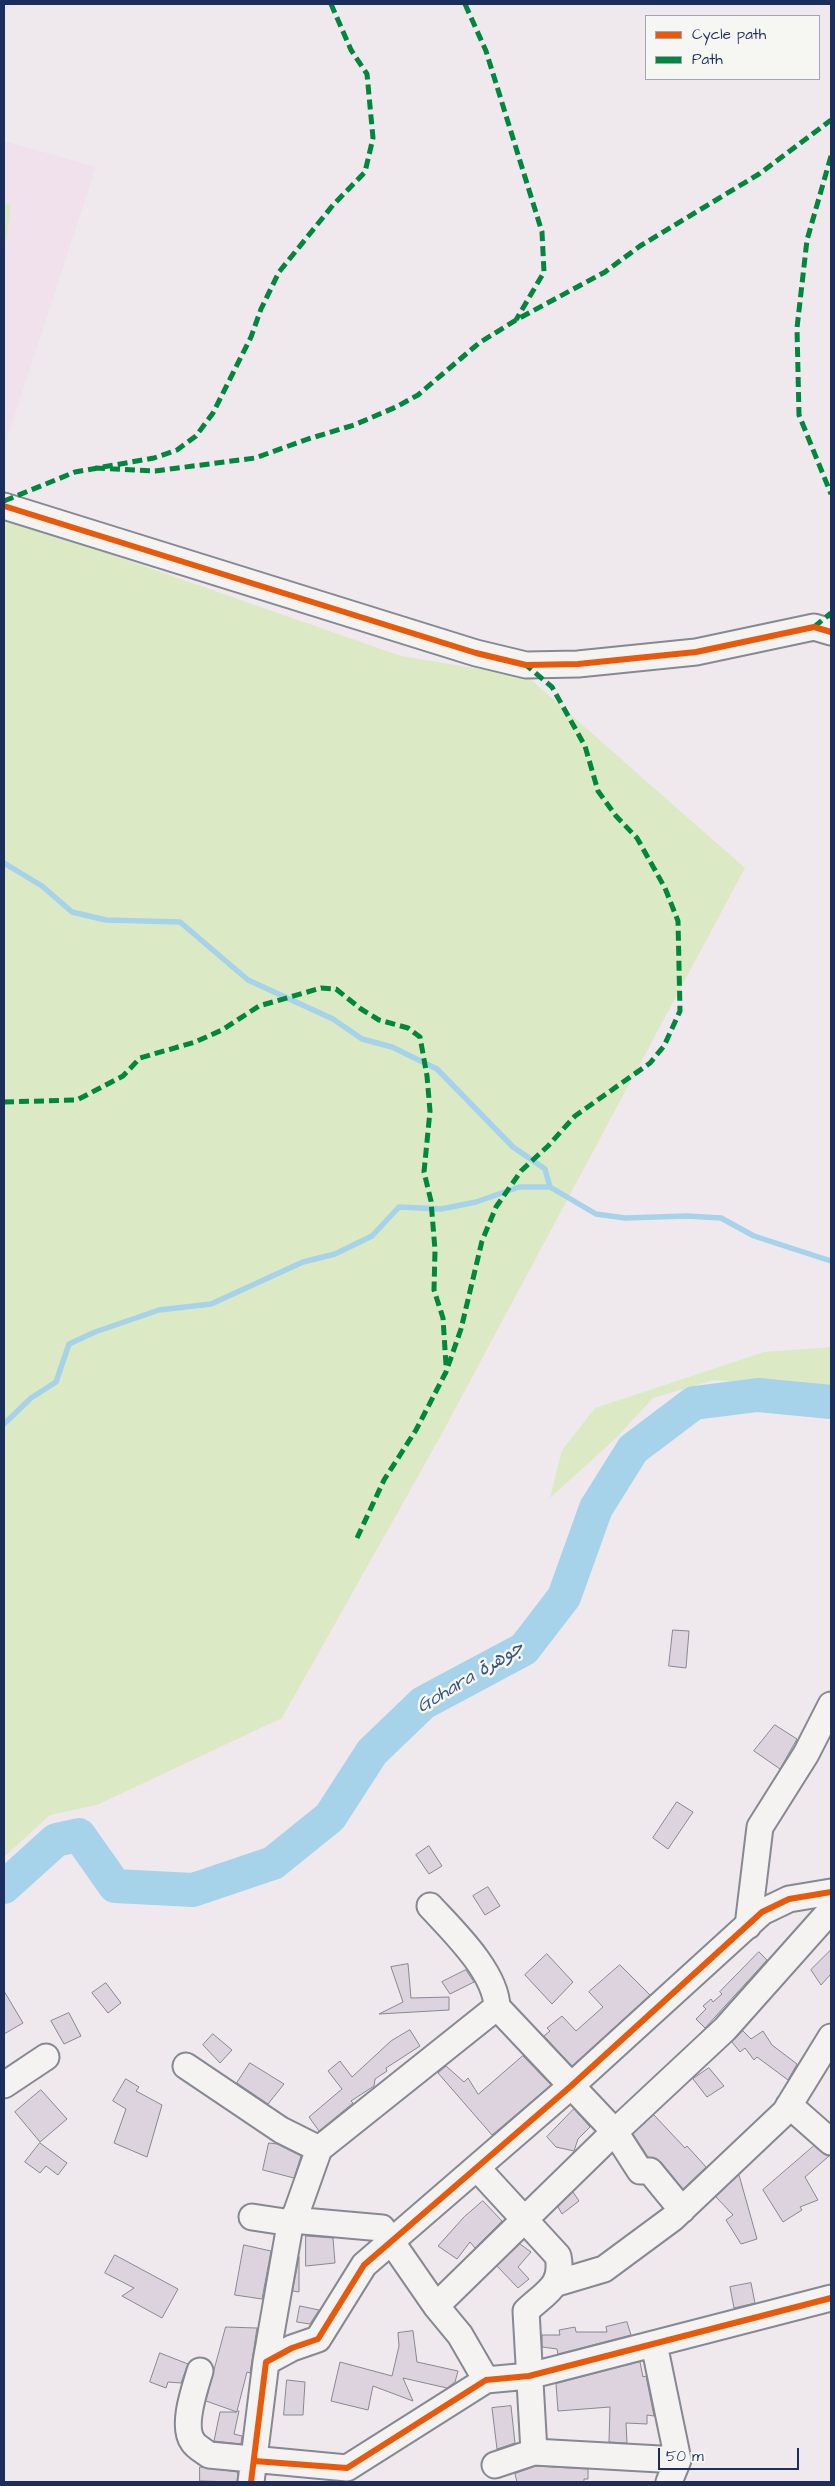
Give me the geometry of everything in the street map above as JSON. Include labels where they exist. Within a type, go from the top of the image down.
[{"type":"street","points":[[4,506],[476,654],[526,665],[578,664],[696,652],[814,627],[831,632]]},
{"type":"street","points":[[748,1926],[760,1827],[806,1754],[831,1705]]},
{"type":"street","points":[[266,2362],[292,2348],[318,2339],[364,2265],[394,2242],[571,2086],[762,1912],[789,1899],[831,1892]]},
{"type":"street","points":[[430,1906],[475,1955],[497,1998],[497,2007],[615,2132],[640,2171],[650,2171],[682,2210]]},
{"type":"street","points":[[436,2306],[615,2132],[725,2029],[831,1910]]},
{"type":"street","points":[[252,2472],[266,2362],[292,2220],[318,2149],[497,2007]]},
{"type":"street","points":[[534,2452],[526,2311],[557,2282],[604,2269],[682,2210],[784,2112],[831,2037]]},
{"type":"street","points":[[4,2084],[46,2057]]},
{"type":"street","points":[[186,2066],[281,2130],[318,2149]]},
{"type":"street","points":[[789,2105],[831,2142]]},
{"type":"street","points":[[478,2168],[558,2256],[561,2270],[557,2282]]},
{"type":"street","points":[[252,2217],[286,2222],[292,2220],[382,2228],[394,2242],[436,2306],[460,2335],[486,2380]]},
{"type":"street","points":[[200,2371],[189,2406],[190,2434],[193,2442],[208,2455],[252,2472],[347,2468],[486,2380],[529,2376],[831,2298]]},
{"type":"street","points":[[495,2464],[534,2452],[673,2471],[654,2344]]},
{"type":"shaded area","points":[[4,141],[96,167],[4,448]]},
{"type":"green space","points":[[4,203],[11,204],[4,260]]},
{"type":"green space","points":[[12,520],[401,656],[528,677],[745,868],[439,1439],[282,1718],[97,1805],[50,1815],[4,1857],[4,522]]},
{"type":"green space","points":[[831,1347],[831,1391],[714,1380],[653,1398],[616,1438],[550,1498],[562,1450],[595,1408],[764,1352]]},
{"type":"building","points":[[673,1630],[689,1631],[686,1668],[669,1666]]},
{"type":"building","points":[[775,1725],[797,1739],[780,1769],[754,1751]]},
{"type":"building","points":[[677,1802],[693,1812],[668,1849],[653,1838]]},
{"type":"building","points":[[429,1846],[442,1866],[429,1874],[416,1855]]},
{"type":"building","points":[[488,1887],[500,1906],[485,1915],[473,1896]]},
{"type":"building","points":[[831,1950],[831,1974],[821,1985],[811,1970]]},
{"type":"building","points":[[759,1952],[767,1960],[705,2028],[696,2019],[706,2009],[703,2006],[711,1999],[713,2002],[722,1994],[720,1992]]},
{"type":"building","points":[[547,1954],[573,1982],[552,2004],[525,1975]]},
{"type":"building","points":[[408,1964],[411,1998],[449,1997],[449,2010],[379,2014],[403,2002],[391,1967]]},
{"type":"building","points":[[620,1965],[650,1995],[572,2066],[544,2036],[550,2031],[547,2028],[562,2016],[576,2031],[603,2007],[589,1992]]},
{"type":"building","points":[[466,1970],[474,1982],[450,1994],[442,1982]]},
{"type":"building","points":[[106,1983],[121,2003],[108,2013],[92,1993]]},
{"type":"building","points":[[4,1991],[23,2023],[4,2034]]},
{"type":"building","points":[[69,2013],[81,2036],[64,2044],[51,2021]]},
{"type":"building","points":[[410,2030],[420,2046],[386,2068],[387,2071],[375,2079],[374,2086],[351,2101],[353,2103],[319,2131],[309,2117],[342,2089],[328,2071],[340,2061],[352,2077],[391,2041]]},
{"type":"building","points":[[743,2031],[751,2039],[763,2031],[772,2045],[797,2064],[788,2080],[757,2057],[754,2060],[745,2048],[740,2052],[732,2042]]},
{"type":"building","points":[[213,2034],[232,2050],[220,2063],[203,2045]]},
{"type":"building","points":[[523,2056],[551,2085],[492,2135],[438,2073],[446,2066],[464,2082],[468,2078],[478,2094]]},
{"type":"building","points":[[250,2063],[284,2084],[268,2104],[237,2083]]},
{"type":"building","points":[[709,2068],[724,2086],[707,2097],[693,2079]]},
{"type":"building","points":[[126,2079],[139,2087],[136,2091],[162,2105],[147,2157],[114,2143],[126,2109],[113,2101]]},
{"type":"building","points":[[41,2090],[67,2119],[40,2142],[15,2112]]},
{"type":"building","points":[[574,2109],[590,2127],[578,2139],[574,2151],[556,2147],[547,2137]]},
{"type":"building","points":[[654,2115],[706,2167],[683,2189],[661,2162],[648,2157],[633,2134]]},
{"type":"building","points":[[40,2143],[67,2163],[58,2175],[46,2166],[40,2173],[25,2162]]},
{"type":"building","points":[[269,2143],[277,2144],[301,2156],[294,2178],[263,2170]]},
{"type":"building","points":[[814,2146],[829,2156],[805,2177],[818,2200],[800,2207],[802,2210],[783,2222],[763,2190]]},
{"type":"building","points":[[739,2175],[757,2239],[741,2244],[726,2220],[733,2215],[716,2197]]},
{"type":"building","points":[[573,2192],[579,2201],[562,2214],[558,2207]]},
{"type":"building","points":[[483,2201],[502,2221],[475,2248],[470,2242],[457,2259],[438,2246],[464,2217]]},
{"type":"building","points":[[306,2236],[333,2238],[335,2263],[306,2266]]},
{"type":"building","points":[[520,2244],[531,2252],[518,2267],[529,2279],[518,2288],[497,2266]]},
{"type":"building","points":[[244,2245],[271,2251],[262,2299],[235,2295]]},
{"type":"building","points":[[115,2255],[178,2289],[162,2318],[122,2296],[134,2288],[105,2273]]},
{"type":"building","points":[[299,2257],[299,2292],[293,2291]]},
{"type":"building","points":[[751,2283],[755,2303],[734,2308],[730,2287]]},
{"type":"building","points":[[300,2306],[319,2310],[310,2324],[297,2322]]},
{"type":"building","points":[[627,2322],[631,2335],[558,2354],[557,2349],[542,2347],[542,2335],[560,2335],[559,2330],[575,2327],[576,2332],[607,2332],[606,2327]]},
{"type":"building","points":[[226,2327],[257,2328],[250,2373],[247,2372],[237,2411],[239,2411],[234,2434],[242,2436],[241,2444],[214,2441],[220,2412],[237,2412],[206,2401]]},
{"type":"building","points":[[413,2331],[417,2362],[458,2371],[455,2382],[447,2388],[403,2378],[413,2401],[373,2386],[368,2410],[331,2401],[340,2362],[392,2376],[399,2346],[398,2333]]},
{"type":"building","points":[[160,2353],[188,2364],[181,2383],[168,2382],[166,2388],[150,2382]]},
{"type":"building","points":[[640,2362],[643,2377],[646,2376],[654,2416],[647,2415],[647,2424],[626,2423],[627,2443],[609,2442],[610,2407],[558,2411],[556,2384]]},
{"type":"building","points":[[287,2380],[305,2382],[303,2415],[284,2415]]},
{"type":"building","points":[[511,2406],[515,2443],[497,2449],[492,2408]]},
{"type":"building","points":[[536,2466],[588,2469],[588,2479],[584,2479],[584,2482],[517,2482],[515,2474]]},
{"type":"building","points":[[200,2467],[238,2472],[237,2482],[200,2481]]},
{"type":"waterway","points":[[4,863],[42,886],[72,912],[106,920],[180,922],[248,980],[333,1019],[362,1039],[392,1047],[437,1069],[513,1147],[545,1169],[550,1187]]},
{"type":"waterway","points":[[4,1424],[31,1398],[56,1382],[69,1344],[95,1332],[159,1310],[211,1304],[303,1262],[335,1254],[372,1236],[399,1207],[441,1209],[476,1202],[519,1187],[550,1187],[596,1214],[625,1218],[687,1216],[721,1218],[754,1236],[831,1261]]},
{"type":"waterway","name":"Gohara جوهرة","points":[[4,1887],[56,1840],[79,1835],[115,1886],[193,1890],[273,1863],[330,1817],[372,1752],[423,1703],[524,1649],[564,1597],[596,1508],[633,1449],[694,1403],[758,1395],[831,1402]]},
{"type":"marked path","points":[[4,501],[75,472],[154,458],[177,450],[196,436],[213,413],[251,337],[261,309],[279,272],[333,205],[365,172],[373,138],[367,74],[351,50],[331,4]]},
{"type":"marked path","points":[[465,4],[486,51],[542,232],[544,272],[516,320]]},
{"type":"marked path","points":[[95,468],[155,471],[255,458],[354,425],[396,407],[418,395],[479,343],[516,320],[605,272],[640,246],[759,174],[831,120]]},
{"type":"marked path","points":[[831,156],[807,240],[797,328],[799,415],[831,494]]},
{"type":"marked path","points":[[814,627],[831,613]]},
{"type":"marked path","points":[[357,1538],[384,1480],[416,1430],[446,1372],[461,1329],[482,1241],[496,1207],[521,1171],[548,1146],[575,1116],[650,1063],[664,1046],[680,1011],[678,921],[665,888],[637,838],[616,816],[598,791],[585,746],[552,687],[526,665]]},
{"type":"marked path","points":[[4,1102],[77,1100],[123,1076],[140,1058],[195,1042],[222,1030],[259,1006],[321,988],[336,989],[361,1009],[379,1020],[408,1028],[420,1037],[427,1076],[430,1111],[424,1172],[431,1201],[435,1250],[434,1290],[443,1318],[446,1365]]},
{"type":"cycle path","points":[[4,506],[476,653],[526,665],[578,664],[696,652],[814,627],[831,632]]},
{"type":"cycle path","points":[[251,2482],[266,2362],[292,2348],[318,2339],[364,2265],[571,2086],[762,1912],[789,1899],[831,1892]]},
{"type":"cycle path","points":[[254,2461],[347,2468],[486,2380],[529,2376],[831,2298]]}]
